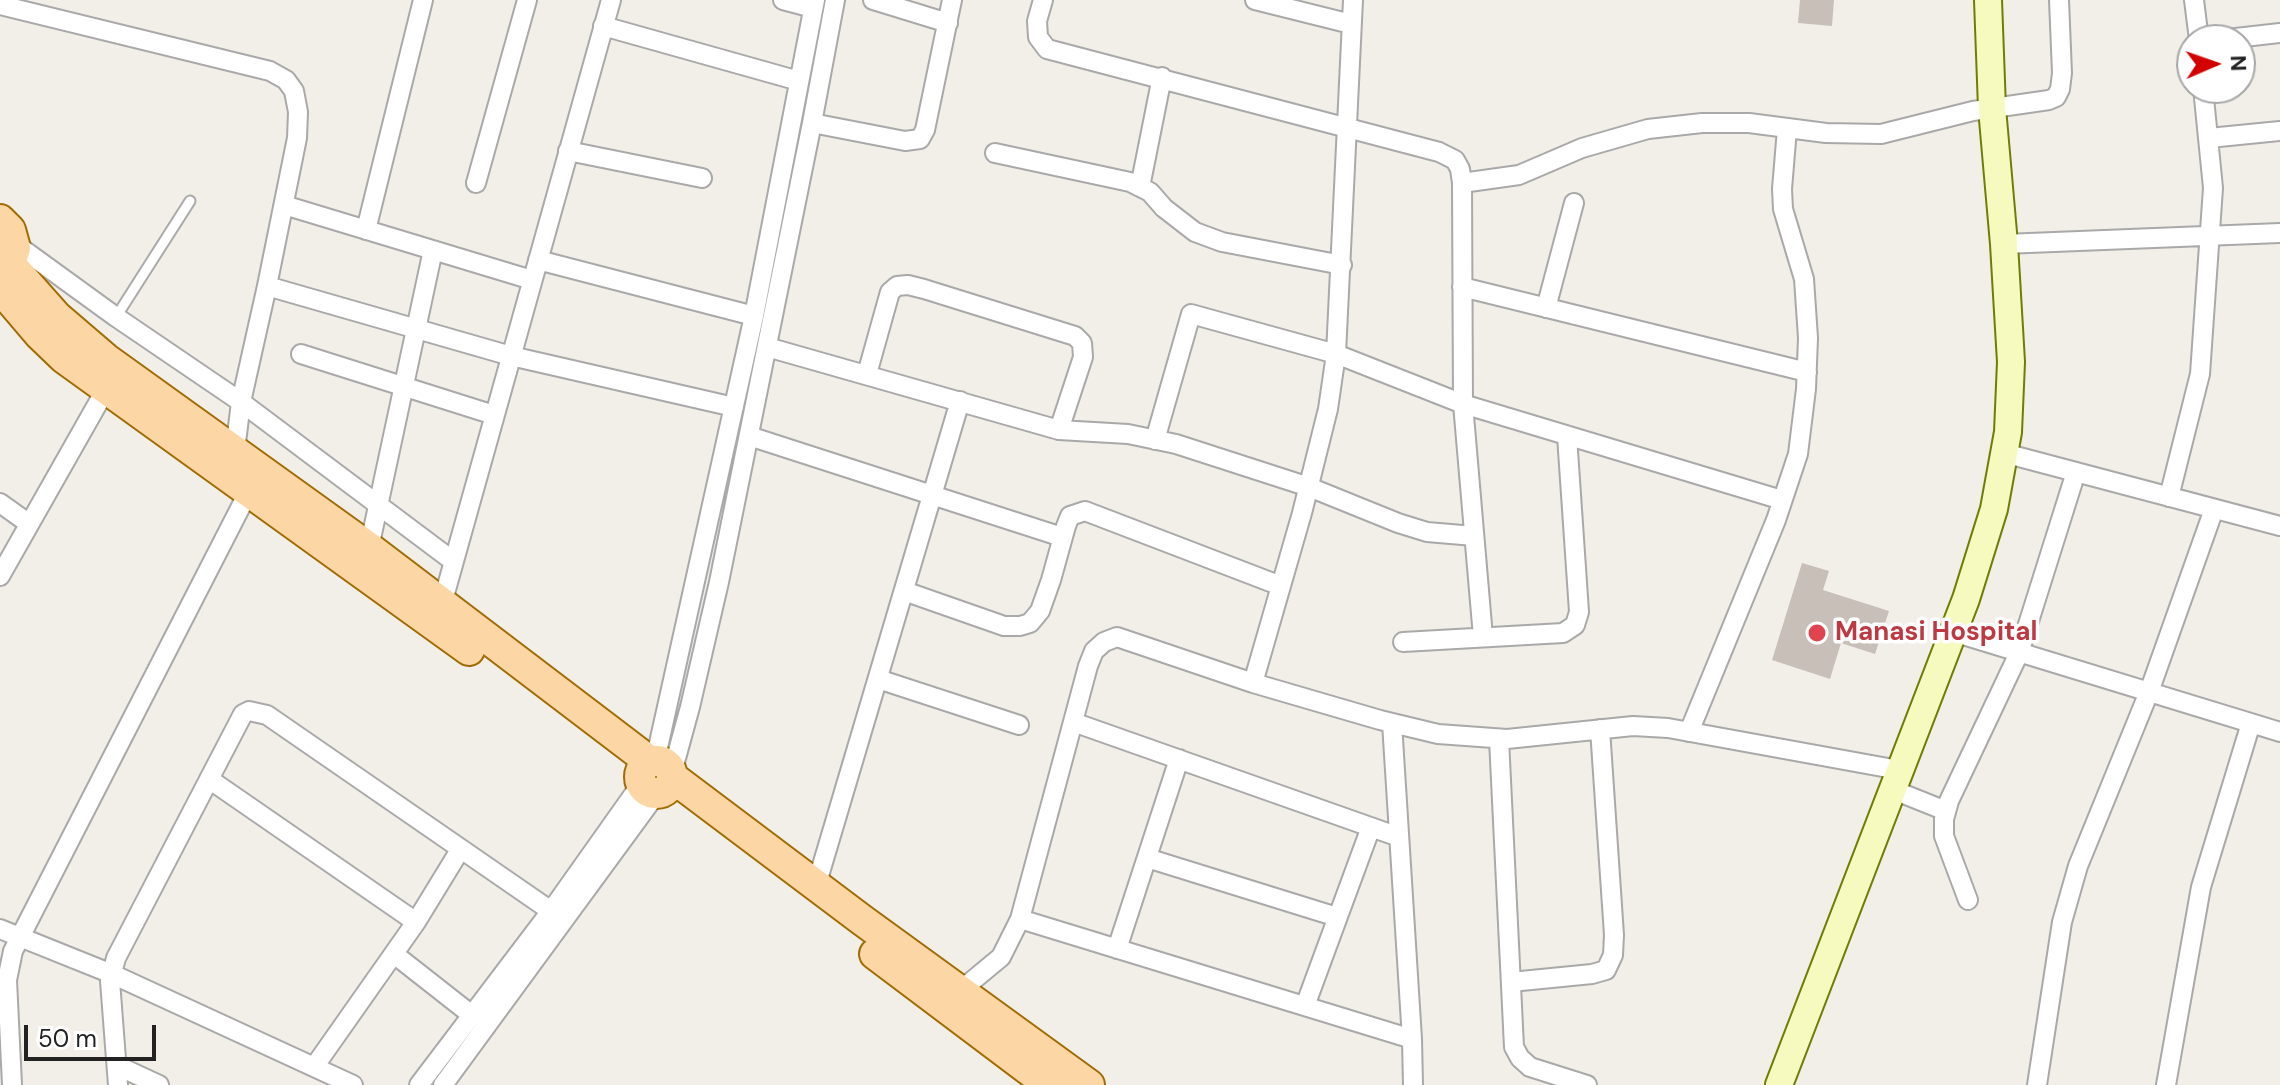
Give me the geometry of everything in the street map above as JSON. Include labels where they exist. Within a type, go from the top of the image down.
[{"type":"main road","points":[[1779,1085],[1953,632],[1994,509],[2004,453],[2011,362],[1992,108],[1988,0]]},
{"type":"main road","points":[[5,257],[56,350],[106,389],[369,548],[1049,1085]]},
{"type":"main road","points":[[5,257],[57,317],[106,359],[235,451],[254,481],[656,777],[816,886],[1089,1085]]},
{"type":"street","points":[[366,230],[423,0]]},
{"type":"street","points":[[476,183],[527,0]]},
{"type":"street","points":[[442,604],[611,0]]},
{"type":"street","points":[[419,1085],[656,777],[754,316],[814,4],[783,0]]},
{"type":"street","points":[[443,1085],[656,777],[697,680],[749,436],[835,0]]},
{"type":"street","points":[[873,0],[948,23]]},
{"type":"street","points":[[812,123],[905,141],[920,139],[925,130],[952,0]]},
{"type":"street","points":[[1043,0],[1037,21],[1038,37],[1047,49],[1439,152],[1455,160],[1462,183],[1463,404],[1483,637]]},
{"type":"street","points":[[1255,0],[1351,24]]},
{"type":"street","points":[[1253,683],[1328,409],[1336,354],[1342,265],[1353,0]]},
{"type":"street","points":[[1462,183],[1519,175],[1582,148],[1648,129],[1702,123],[1749,123],[1857,136],[1881,134],[1992,108],[2056,97],[2062,73],[2059,0]]},
{"type":"street","points":[[2194,0],[2197,24]]},
{"type":"street","points":[[0,5],[270,71],[286,80],[294,91],[298,112],[297,138],[241,402],[235,451]]},
{"type":"street","points":[[603,26],[799,81]]},
{"type":"street","points":[[2256,36],[2280,33]]},
{"type":"street","points":[[1140,187],[1162,77]]},
{"type":"street","points":[[2169,497],[2200,374],[2213,188],[2205,104]]},
{"type":"street","points":[[1689,732],[1798,454],[1808,338],[1804,279],[1783,209],[1787,129]]},
{"type":"street","points":[[2209,138],[2280,131]]},
{"type":"street","points":[[568,151],[702,178]]},
{"type":"street","points":[[995,153],[1130,182],[1150,192],[1164,208],[1195,232],[1222,242],[1342,265]]},
{"type":"street","points":[[1546,308],[1574,203]]},
{"type":"street","points":[[284,205],[532,280]]},
{"type":"street","points":[[2004,244],[2280,233]]},
{"type":"street","points":[[369,548],[433,250]]},
{"type":"street","points":[[5,257],[116,317],[241,402],[453,561]]},
{"type":"street","points":[[538,260],[754,316]]},
{"type":"street","points":[[867,374],[890,292],[897,286],[908,285],[924,289],[1075,336],[1082,343],[1083,357],[1059,430]]},
{"type":"street","points":[[267,286],[511,356],[734,407]]},
{"type":"street","points":[[1462,287],[1807,372]]},
{"type":"street","points":[[1155,440],[1191,314],[1336,354],[1463,404],[1782,500]]},
{"type":"street","points":[[767,347],[1059,430],[1128,434],[1155,440],[1309,487],[1427,532],[1474,536]]},
{"type":"street","points":[[301,354],[494,415]]},
{"type":"street","points":[[0,576],[106,389]]},
{"type":"street","points":[[816,886],[960,401]]},
{"type":"street","points":[[749,436],[1062,537]]},
{"type":"street","points":[[1403,642],[1563,633],[1575,625],[1579,612],[1567,436]]},
{"type":"street","points":[[2004,453],[2280,526]]},
{"type":"street","points":[[1968,900],[1944,836],[1946,811],[2019,653],[2076,472]]},
{"type":"street","points":[[12,1085],[4,1004],[13,951],[254,481]]},
{"type":"street","points":[[0,503],[28,523]]},
{"type":"street","points":[[2037,1085],[2066,908],[2084,851],[2149,692],[2214,509]]},
{"type":"street","points":[[904,591],[1004,626],[1030,623],[1040,611],[1070,516],[1077,512],[1093,512],[1281,586]]},
{"type":"street","points":[[1953,632],[2280,732]]},
{"type":"street","points":[[960,991],[1001,957],[1020,919],[1088,666],[1094,651],[1104,642],[1117,637],[1253,683],[1438,734],[1499,739],[1555,736],[1633,726],[1689,732],[1895,779],[1946,811]]},
{"type":"street","points":[[878,679],[1019,725]]},
{"type":"street","points":[[159,1085],[118,1076],[112,974],[120,949],[243,714],[249,711],[267,715],[551,911]]},
{"type":"street","points":[[1073,722],[1399,837]]},
{"type":"street","points":[[1392,723],[1413,1085]]},
{"type":"street","points":[[2166,1085],[2201,887],[2251,723]]},
{"type":"street","points":[[1511,982],[1592,974],[1606,970],[1613,955],[1600,729]]},
{"type":"street","points":[[1499,739],[1514,1047],[1530,1067],[1587,1085]]},
{"type":"street","points":[[1117,949],[1179,759]]},
{"type":"street","points":[[209,779],[416,922]]},
{"type":"street","points":[[1305,1006],[1371,827]]},
{"type":"street","points":[[314,1067],[416,922],[460,850]]},
{"type":"street","points":[[1147,858],[1337,917]]},
{"type":"street","points":[[1020,919],[1412,1039]]},
{"type":"street","points":[[0,929],[112,974],[353,1085]]},
{"type":"street","points":[[394,954],[473,1016]]},
{"type":"lane","points":[[116,317],[190,201]]},
{"type":"building","points":[[1800,0],[1834,0],[1832,26],[1798,23]]},
{"type":"building","points":[[1802,563],[1829,571],[1823,590],[1889,611],[1875,654],[1841,643],[1830,679],[1772,660]]},
{"type":"place","name":"Manasi Hospital","points":[[1817,633]]}]
